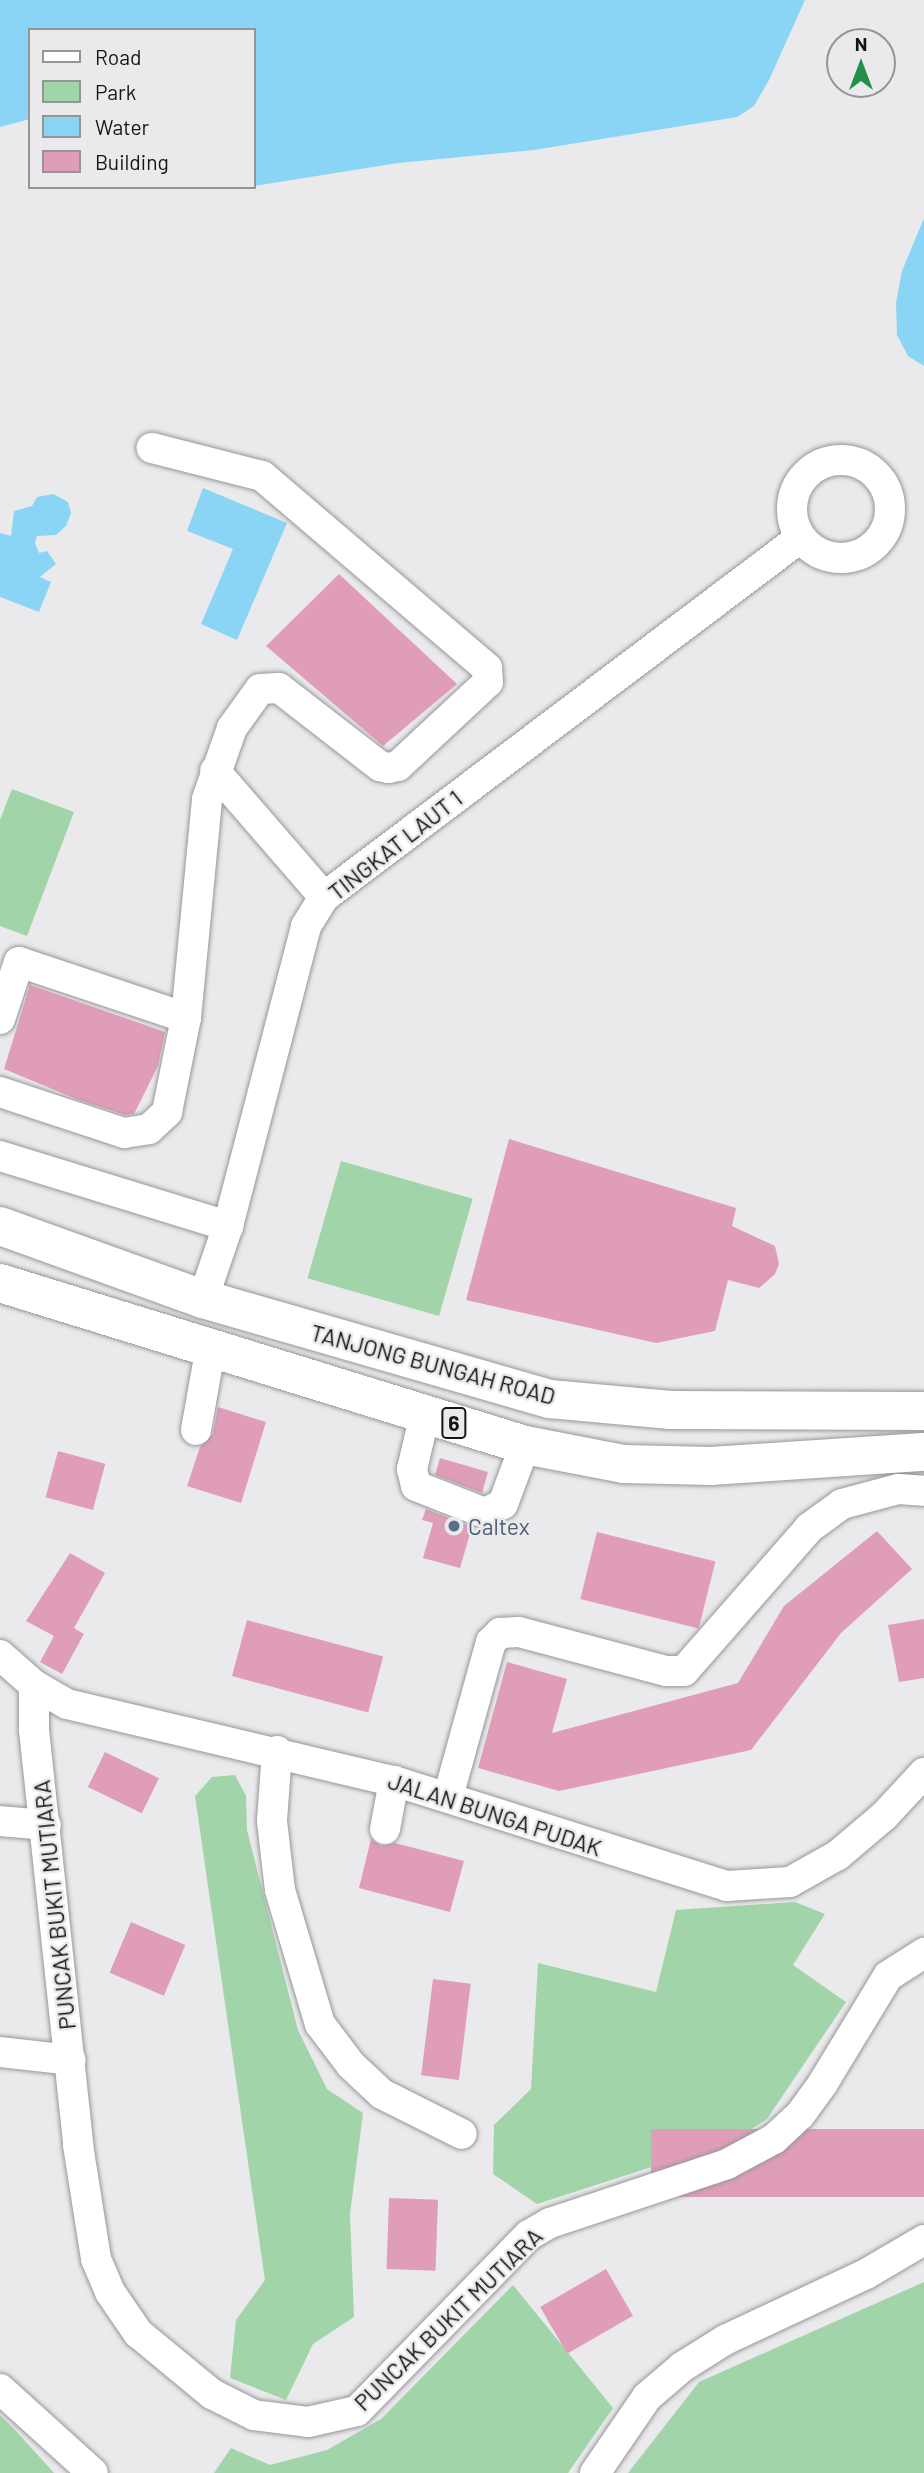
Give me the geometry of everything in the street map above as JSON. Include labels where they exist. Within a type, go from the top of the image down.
[{"type":"main road","name":"TANJONG BUNGAH ROAD","points":[[0,1226],[203,1299],[550,1399],[671,1410],[924,1411]]},
{"type":"main road","name":"TANJONG BUNGAH ROAD","points":[[11,1291],[211,1346],[526,1445],[624,1464],[711,1466],[924,1452]]},
{"type":"street","points":[[0,1092],[124,1133],[149,1129],[167,1112],[186,1018],[201,829],[215,771],[232,728],[260,689],[279,688],[380,766],[389,768],[398,766],[488,682],[487,668],[262,476],[152,448]]},
{"type":"street","name":"TINGKAT LAUT 1","points":[[203,1299],[228,1226],[306,926],[324,897],[800,538]]},
{"type":"street","points":[[215,771],[324,897]]},
{"type":"street","points":[[0,1019],[19,962],[186,1018]]},
{"type":"street","points":[[0,1156],[228,1226]]},
{"type":"street","points":[[196,1430],[211,1346]]},
{"type":"street","points":[[425,1414],[412,1469],[416,1486],[485,1513],[503,1504],[526,1445]]},
{"type":"street","points":[[448,1797],[491,1642],[500,1633],[519,1632],[666,1671],[684,1671],[809,1528],[842,1504],[898,1489],[924,1491]]},
{"type":"street","points":[[0,1656],[34,1685]]},
{"type":"street","name":"JALAN BUNGA PUDAK","points":[[34,1685],[67,1704],[103,1716],[277,1751],[394,1780],[668,1871],[727,1886],[790,1882],[838,1854],[884,1816],[924,1773]]},
{"type":"street","name":"PUNCAK BUKIT MUTIARA","points":[[34,1685],[85,2204],[96,2259],[110,2292],[138,2333],[212,2394],[254,2415],[308,2421],[357,2411],[529,2235],[550,2223],[727,2164],[774,2139],[800,2115],[888,1976],[924,1953]]},
{"type":"street","points":[[277,1751],[272,1821],[280,1890],[320,2024],[351,2065],[382,2094],[462,2134]]},
{"type":"street","points":[[385,1829],[394,1780]]},
{"type":"street","points":[[0,1821],[46,1825]]},
{"type":"street","points":[[0,2052],[71,2060]]},
{"type":"street","points":[[595,2473],[648,2397],[682,2367],[726,2340],[866,2274],[924,2240]]},
{"type":"street","points":[[0,2389],[93,2473]]},
{"type":"green space","points":[[12,789],[74,812],[27,936],[0,926],[0,820]]},
{"type":"green space","points":[[341,1161],[473,1199],[439,1316],[307,1278]]},
{"type":"green space","points":[[235,1775],[246,1796],[247,1830],[298,2030],[327,2089],[363,2113],[350,2214],[354,2317],[313,2344],[286,2400],[230,2378],[236,2320],[265,2280],[195,1796],[212,1777]]},
{"type":"green space","points":[[795,1902],[825,1914],[793,1965],[846,2002],[767,2119],[732,2141],[537,2204],[493,2174],[494,2125],[531,2089],[538,1963],[656,1992],[676,1910]]},
{"type":"green space","points":[[924,2282],[924,2473],[628,2473],[699,2382]]},
{"type":"green space","points":[[513,2285],[613,2408],[568,2473],[214,2473],[231,2448],[270,2465],[327,2450],[381,2419]]},
{"type":"green space","points":[[0,2415],[16,2431],[54,2473],[0,2473]]},
{"type":"water","points":[[0,0],[805,0],[769,80],[754,106],[737,117],[534,150],[398,163],[256,186],[256,28],[28,28],[28,120],[0,127]]},
{"type":"water","points":[[924,218],[924,366],[908,356],[897,335],[896,303],[902,271]]},
{"type":"water","points":[[203,488],[287,523],[237,640],[201,624],[233,549],[187,531]]},
{"type":"water","points":[[53,494],[68,502],[71,513],[66,526],[56,535],[37,536],[35,543],[39,553],[47,551],[56,564],[40,577],[51,582],[39,612],[0,597],[0,533],[11,536],[14,511],[32,506],[37,497]]},
{"type":"building","points":[[339,574],[457,684],[383,746],[266,646]]},
{"type":"building","points":[[30,985],[165,1032],[158,1066],[134,1114],[125,1115],[79,1100],[4,1069]]},
{"type":"building","points":[[509,1139],[736,1208],[732,1226],[775,1246],[779,1264],[775,1274],[759,1288],[728,1280],[715,1331],[656,1343],[466,1300]]},
{"type":"building","points":[[218,1407],[266,1422],[241,1503],[187,1486],[200,1447],[213,1434]]},
{"type":"building","points":[[58,1451],[105,1464],[93,1510],[46,1497]]},
{"type":"building","points":[[440,1458],[488,1472],[482,1493],[435,1475]]},
{"type":"building","points":[[426,1509],[472,1527],[460,1568],[423,1558],[433,1523],[422,1520]]},
{"type":"building","points":[[877,1531],[912,1569],[841,1633],[751,1750],[559,1791],[478,1768],[507,1662],[567,1679],[552,1733],[738,1683],[784,1606]]},
{"type":"building","points":[[597,1532],[715,1562],[699,1628],[580,1599]]},
{"type":"building","points":[[70,1553],[105,1573],[74,1628],[84,1634],[62,1674],[40,1662],[54,1636],[26,1621]]},
{"type":"building","points":[[924,1619],[924,1678],[899,1682],[888,1625]]},
{"type":"building","points":[[247,1620],[383,1656],[368,1713],[232,1676]]},
{"type":"building","points":[[105,1752],[159,1778],[142,1813],[88,1787]]},
{"type":"building","points":[[371,1839],[381,1846],[395,1843],[464,1861],[450,1912],[359,1888]]},
{"type":"building","points":[[131,1922],[185,1945],[164,1996],[110,1973]]},
{"type":"building","points":[[433,1979],[471,1984],[459,2080],[421,2075]]},
{"type":"building","points":[[651,2129],[924,2129],[924,2197],[651,2197]]},
{"type":"building","points":[[389,2198],[438,2200],[435,2271],[387,2269]]},
{"type":"building","points":[[606,2269],[633,2316],[567,2354],[540,2307]]},
{"type":"place","name":"Caltex","points":[[454,1526]]}]
